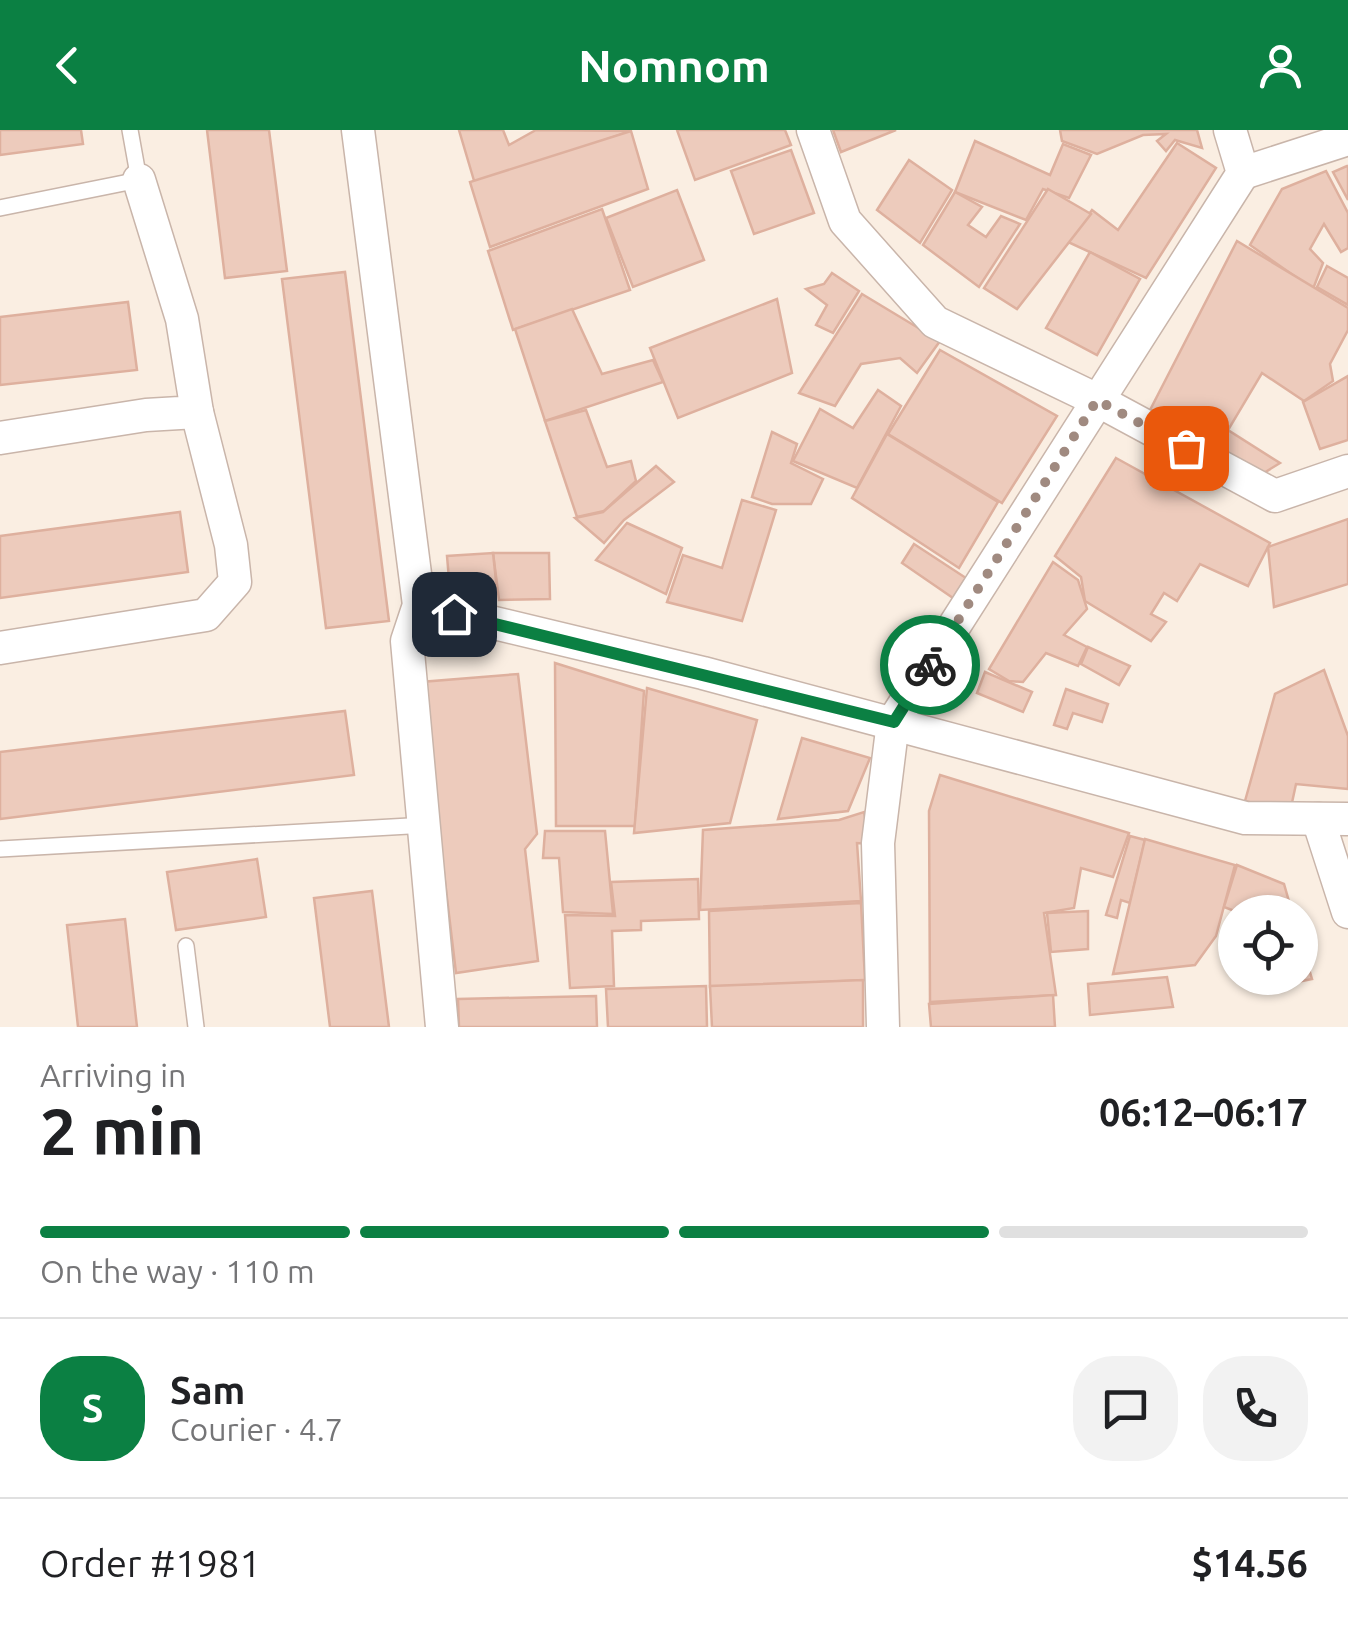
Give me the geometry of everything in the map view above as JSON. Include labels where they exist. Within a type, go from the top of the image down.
[{"type":"street","points":[[358,130],[419,605],[407,640],[427,825],[442,1027]]},
{"type":"street","points":[[813,130],[845,221],[935,322],[1097,400],[1275,496],[1348,471]]},
{"type":"street","points":[[1230,130],[1243,172]]},
{"type":"street","points":[[883,1027],[878,843],[894,722],[1243,172],[1348,139]]},
{"type":"street","points":[[0,648],[206,616],[235,582],[232,545],[197,412],[182,319],[139,180]]},
{"type":"street","points":[[0,438],[146,415],[197,412]]},
{"type":"street","points":[[419,605],[894,722],[1245,818],[1333,819],[1348,912]]},
{"type":"lane","points":[[0,208],[139,180],[130,130]]},
{"type":"lane","points":[[0,849],[427,825]]},
{"type":"lane","points":[[186,946],[196,1027]]},
{"type":"building","points":[[0,130],[81,130],[83,144],[0,155]]},
{"type":"building","points":[[207,130],[269,130],[287,271],[225,278]]},
{"type":"building","points":[[459,130],[503,130],[509,145],[536,130],[631,131],[475,184]]},
{"type":"building","points":[[677,130],[785,130],[791,145],[695,180]]},
{"type":"building","points":[[833,130],[896,130],[841,152]]},
{"type":"building","points":[[1060,130],[1197,130],[1202,148],[1175,140],[1166,151],[1157,141],[1166,134],[1143,135],[1097,154],[1062,141]]},
{"type":"building","points":[[631,131],[648,189],[490,247],[470,182]]},
{"type":"building","points":[[975,141],[1050,175],[1063,144],[1091,155],[1069,198],[1043,189],[1026,220],[955,192]]},
{"type":"building","points":[[1177,143],[1216,168],[1146,278],[1068,242],[1092,210],[1118,230]]},
{"type":"building","points":[[791,150],[814,213],[754,234],[731,171]]},
{"type":"building","points":[[909,160],[952,190],[920,243],[877,210]]},
{"type":"building","points":[[1348,167],[1348,200],[1333,172]]},
{"type":"building","points":[[1326,171],[1348,213],[1348,248],[1341,252],[1324,224],[1310,249],[1323,263],[1313,289],[1250,245],[1282,189]]},
{"type":"building","points":[[1048,189],[1091,214],[1017,309],[984,288]]},
{"type":"building","points":[[677,190],[704,260],[633,287],[606,218]]},
{"type":"building","points":[[955,192],[982,207],[968,225],[986,237],[1001,216],[1020,224],[979,287],[923,245]]},
{"type":"building","points":[[602,209],[630,290],[513,330],[488,251]]},
{"type":"building","points":[[1237,241],[1348,308],[1348,330],[1330,364],[1333,381],[1304,401],[1262,373],[1228,430],[1280,463],[1254,479],[1149,412]]},
{"type":"building","points":[[1090,252],[1140,279],[1097,355],[1046,328]]},
{"type":"building","points":[[1327,266],[1348,278],[1348,305],[1317,287]]},
{"type":"building","points":[[345,272],[389,621],[326,628],[282,279]]},
{"type":"building","points":[[832,273],[859,291],[833,333],[816,325],[827,305],[806,289],[824,284]]},
{"type":"building","points":[[862,294],[940,341],[917,373],[900,358],[861,364],[835,406],[799,393]]},
{"type":"building","points":[[777,299],[792,373],[678,418],[650,348]]},
{"type":"building","points":[[128,302],[137,370],[0,385],[0,317]]},
{"type":"building","points":[[572,309],[602,374],[653,360],[663,382],[545,421],[515,329]]},
{"type":"building","points":[[940,350],[1057,416],[1002,503],[888,434]]},
{"type":"building","points":[[1348,376],[1348,440],[1320,449],[1303,402]]},
{"type":"building","points":[[878,390],[901,406],[857,488],[793,461],[820,409],[853,428]]},
{"type":"building","points":[[586,410],[607,467],[631,461],[636,481],[604,511],[577,517],[545,421]]},
{"type":"building","points":[[772,432],[797,444],[791,463],[823,479],[811,504],[772,504],[752,497]]},
{"type":"building","points":[[887,434],[998,502],[959,568],[852,498]]},
{"type":"building","points":[[1116,458],[1270,543],[1248,586],[1200,564],[1177,601],[1164,593],[1151,614],[1166,622],[1151,641],[1085,601],[1081,577],[1055,556]]},
{"type":"building","points":[[656,466],[674,482],[624,520],[604,543],[575,518],[603,512]]},
{"type":"building","points":[[742,500],[776,510],[742,621],[667,602],[683,555],[722,568]]},
{"type":"building","points":[[180,512],[188,572],[0,598],[0,536]]},
{"type":"building","points":[[1348,519],[1348,584],[1274,607],[1268,547]]},
{"type":"building","points":[[627,523],[682,548],[666,594],[596,560]]},
{"type":"building","points":[[914,544],[966,578],[953,598],[902,563]]},
{"type":"building","points":[[493,553],[549,553],[550,599],[499,600]]},
{"type":"building","points":[[493,553],[497,590],[450,591],[447,556]]},
{"type":"building","points":[[1053,562],[1078,580],[1087,609],[1064,635],[1087,647],[1078,666],[1046,653],[1023,682],[1009,681],[989,669]]},
{"type":"building","points":[[1088,647],[1130,666],[1119,685],[1081,664]]},
{"type":"building","points":[[555,663],[644,691],[635,826],[556,826]]},
{"type":"building","points":[[1324,670],[1348,736],[1348,789],[1296,784],[1290,812],[1245,801],[1275,694]]},
{"type":"building","points":[[985,672],[1032,692],[1023,712],[977,693]]},
{"type":"building","points":[[518,674],[537,834],[525,849],[538,961],[456,973],[421,682]]},
{"type":"building","points":[[647,688],[757,720],[730,823],[634,833]]},
{"type":"building","points":[[1066,689],[1108,704],[1102,722],[1073,713],[1067,729],[1054,725]]},
{"type":"building","points":[[345,711],[354,775],[0,819],[0,752]]},
{"type":"building","points":[[802,738],[870,758],[848,811],[778,819]]},
{"type":"building","points":[[940,775],[1129,833],[1113,877],[1081,868],[1074,908],[1044,913],[1056,995],[930,1002],[929,811]]},
{"type":"building","points":[[864,812],[870,844],[857,843],[861,901],[700,910],[703,830],[839,820]]},
{"type":"building","points":[[545,831],[605,831],[613,914],[563,912],[559,858],[543,858]]},
{"type":"building","points":[[1130,836],[1145,840],[1130,903],[1121,900],[1117,918],[1106,915]]},
{"type":"building","points":[[1145,839],[1235,865],[1227,895],[1218,895],[1216,936],[1195,965],[1113,974]]},
{"type":"building","points":[[257,859],[266,917],[176,930],[167,872]]},
{"type":"building","points":[[1237,865],[1284,884],[1287,895],[1228,895]]},
{"type":"building","points":[[698,879],[699,919],[641,921],[641,930],[612,931],[614,986],[570,988],[565,915],[615,916],[611,882]]},
{"type":"building","points":[[372,891],[389,1027],[330,1027],[314,898]]},
{"type":"building","points":[[861,903],[865,980],[710,987],[709,911]]},
{"type":"building","points":[[1088,911],[1088,949],[1051,952],[1047,913]]},
{"type":"building","points":[[125,919],[137,1027],[78,1027],[67,925]]},
{"type":"building","points":[[1167,977],[1173,1007],[1090,1015],[1088,984]]},
{"type":"building","points":[[863,980],[863,1027],[712,1027],[710,986]]},
{"type":"building","points":[[706,986],[707,1027],[608,1027],[606,989]]},
{"type":"building","points":[[1053,995],[1055,1027],[931,1027],[929,1004]]},
{"type":"building","points":[[596,996],[597,1027],[459,1027],[458,999]]},
{"type":"way so far","points":[[930,665],[1097,400],[1186,448]]},
{"type":"route","points":[[454,614],[894,722],[930,665]]}]
